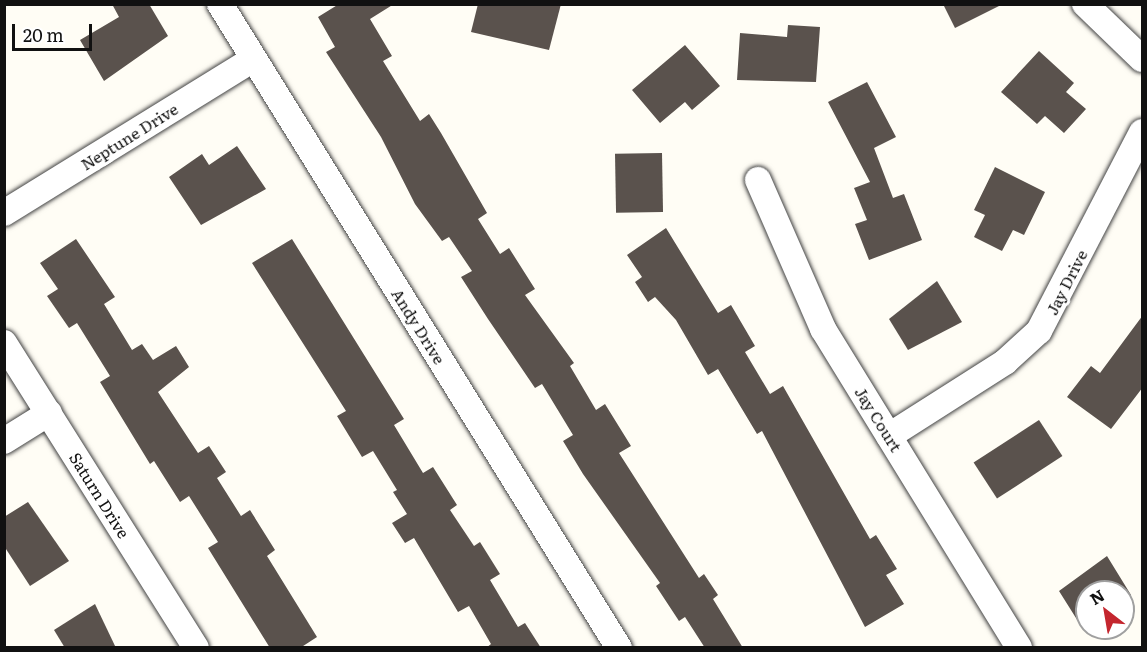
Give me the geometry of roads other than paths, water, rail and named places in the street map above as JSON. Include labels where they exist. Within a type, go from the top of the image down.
[{"type":"street","name":"Andy Drive","points":[[220,4],[619,648]]},
{"type":"street","points":[[1085,4],[1143,59]]},
{"type":"street","name":"Neptune Drive","points":[[4,213],[253,59]]},
{"type":"street","name":"Jay Drive","points":[[889,436],[1005,362],[1039,331],[1143,132]]},
{"type":"street","name":"Jay Court","points":[[758,180],[815,314],[1019,648]]},
{"type":"street","name":"Saturn Drive","points":[[4,343],[196,648]]},
{"type":"street","points":[[4,441],[49,413]]}]
